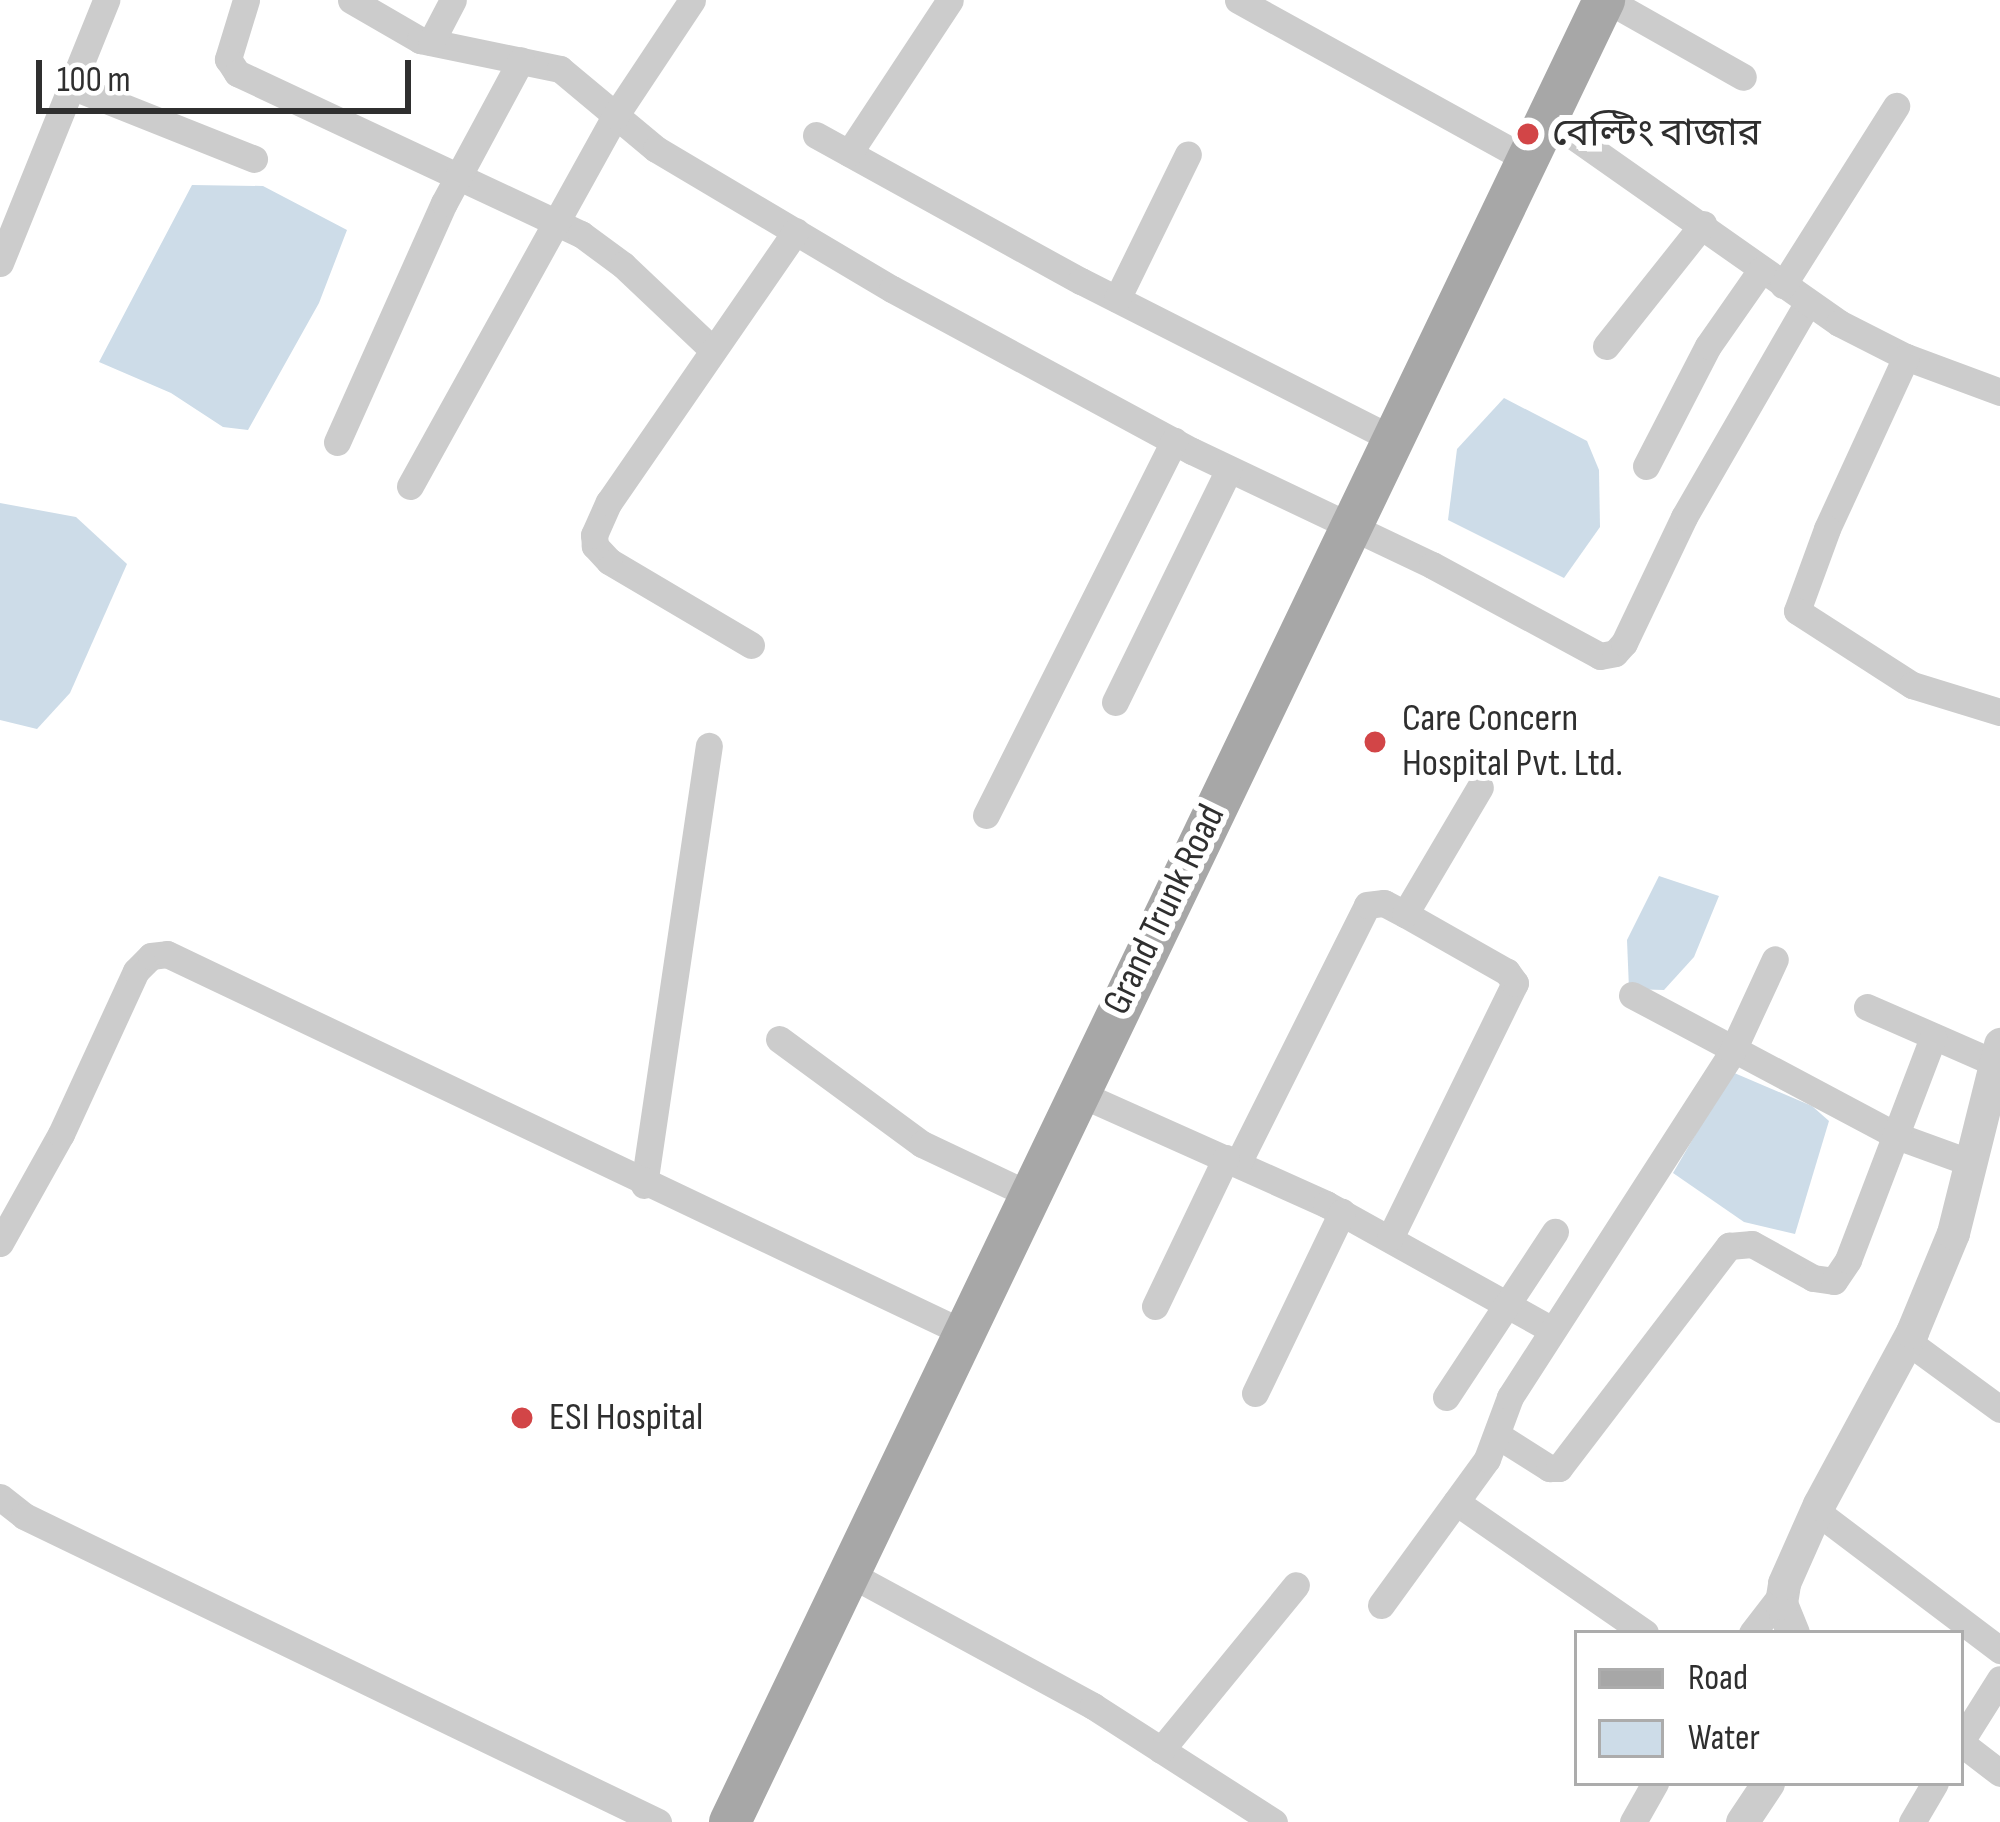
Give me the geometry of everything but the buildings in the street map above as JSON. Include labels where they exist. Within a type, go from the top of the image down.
[{"type":"main road","name":"Grand Trunk Road","points":[[730,1822],[1605,0]]},
{"type":"street","points":[[0,263],[106,0]]},
{"type":"street","points":[[247,0],[228,59],[237,74],[603,248],[713,350]]},
{"type":"street","points":[[351,0],[400,33],[567,74],[656,149],[796,231],[1174,441],[1352,526],[1592,654],[1609,657],[1624,643],[1684,517],[1808,302]]},
{"type":"street","points":[[431,42],[453,0]]},
{"type":"street","points":[[410,486],[615,116],[692,0]]},
{"type":"street","points":[[849,153],[950,0]]},
{"type":"street","points":[[1238,0],[1526,159]]},
{"type":"street","points":[[1605,0],[1743,77]]},
{"type":"street","points":[[337,442],[457,178],[521,60]]},
{"type":"street","points":[[71,86],[254,159]]},
{"type":"street","points":[[1646,466],[1708,346],[1772,277],[1896,106]]},
{"type":"street","points":[[1546,117],[1808,302],[1906,357],[2000,392]]},
{"type":"street","points":[[816,135],[1117,299],[1393,439]]},
{"type":"street","points":[[1117,299],[1188,154]]},
{"type":"street","points":[[1606,346],[1703,224]]},
{"type":"street","points":[[751,645],[609,561],[595,546],[598,522],[609,502],[796,231]]},
{"type":"street","points":[[1906,357],[1813,563],[1797,611],[1912,685],[2000,712]]},
{"type":"street","points":[[986,815],[1174,441]]},
{"type":"street","points":[[1114,702],[1229,469]]},
{"type":"street","points":[[644,1185],[709,746]]},
{"type":"street","points":[[1405,914],[1480,787]]},
{"type":"street","points":[[1155,1306],[1367,905],[1384,903],[1507,972],[1515,983],[1390,1238]]},
{"type":"street","points":[[0,1244],[61,1134],[136,971],[151,956],[167,954],[644,1185],[964,1333]]},
{"type":"street","points":[[1382,1605],[1456,1502],[1497,1435],[1499,1417],[1552,1330],[1732,1052],[1775,958]]},
{"type":"street","points":[[1632,995],[1897,1136],[1971,1163]]},
{"type":"street","points":[[1754,1630],[1782,1594],[1816,1511],[1906,1341],[1953,1233],[1999,1058],[1868,1007]]},
{"type":"street","points":[[1497,1435],[1549,1468],[1559,1468],[1729,1246],[1752,1244],[1813,1278],[1834,1281],[1848,1260],[1933,1036]]},
{"type":"street","points":[[779,1039],[922,1144],[1030,1195]]},
{"type":"street","points":[[1078,1093],[1342,1212],[1552,1330]]},
{"type":"street","points":[[1255,1393],[1342,1212]]},
{"type":"street","points":[[1446,1396],[1555,1232]]},
{"type":"street","points":[[1906,1341],[2000,1409]]},
{"type":"street","points":[[0,1497],[42,1525],[658,1822]]},
{"type":"street","points":[[1456,1502],[1641,1630]]},
{"type":"street","points":[[1816,1511],[2000,1651]]},
{"type":"street","points":[[850,1574],[1161,1750],[1274,1822]]},
{"type":"street","points":[[1161,1750],[1296,1586]]},
{"type":"street","points":[[1782,1594],[1791,1630]]},
{"type":"street","points":[[1964,1737],[2000,1679]]},
{"type":"street","points":[[1964,1744],[2000,1773]]},
{"type":"street","points":[[1634,1822],[1653,1786]]},
{"type":"street","points":[[1742,1822],[1766,1786]]},
{"type":"street","points":[[1912,1822],[1934,1786]]},
{"type":"water","points":[[192,185],[263,186],[347,230],[319,303],[248,430],[223,427],[171,393],[99,362]]},
{"type":"water","points":[[1504,398],[1587,441],[1599,470],[1600,527],[1564,578],[1448,520],[1457,449]]},
{"type":"water","points":[[0,503],[76,517],[127,564],[70,693],[37,729],[0,720]]},
{"type":"water","points":[[1659,876],[1719,896],[1694,957],[1664,990],[1629,989],[1627,940]]},
{"type":"water","points":[[1732,1072],[1812,1106],[1829,1121],[1795,1234],[1744,1222],[1673,1173]]},
{"type":"place","name":"বেল্টিং বাজার","points":[[1528,134]]},
{"type":"place","name":"Care Concern Hospital Pvt. Ltd.","points":[[1375,742]]},
{"type":"place","name":"ESI Hospital","points":[[522,1418]]}]
